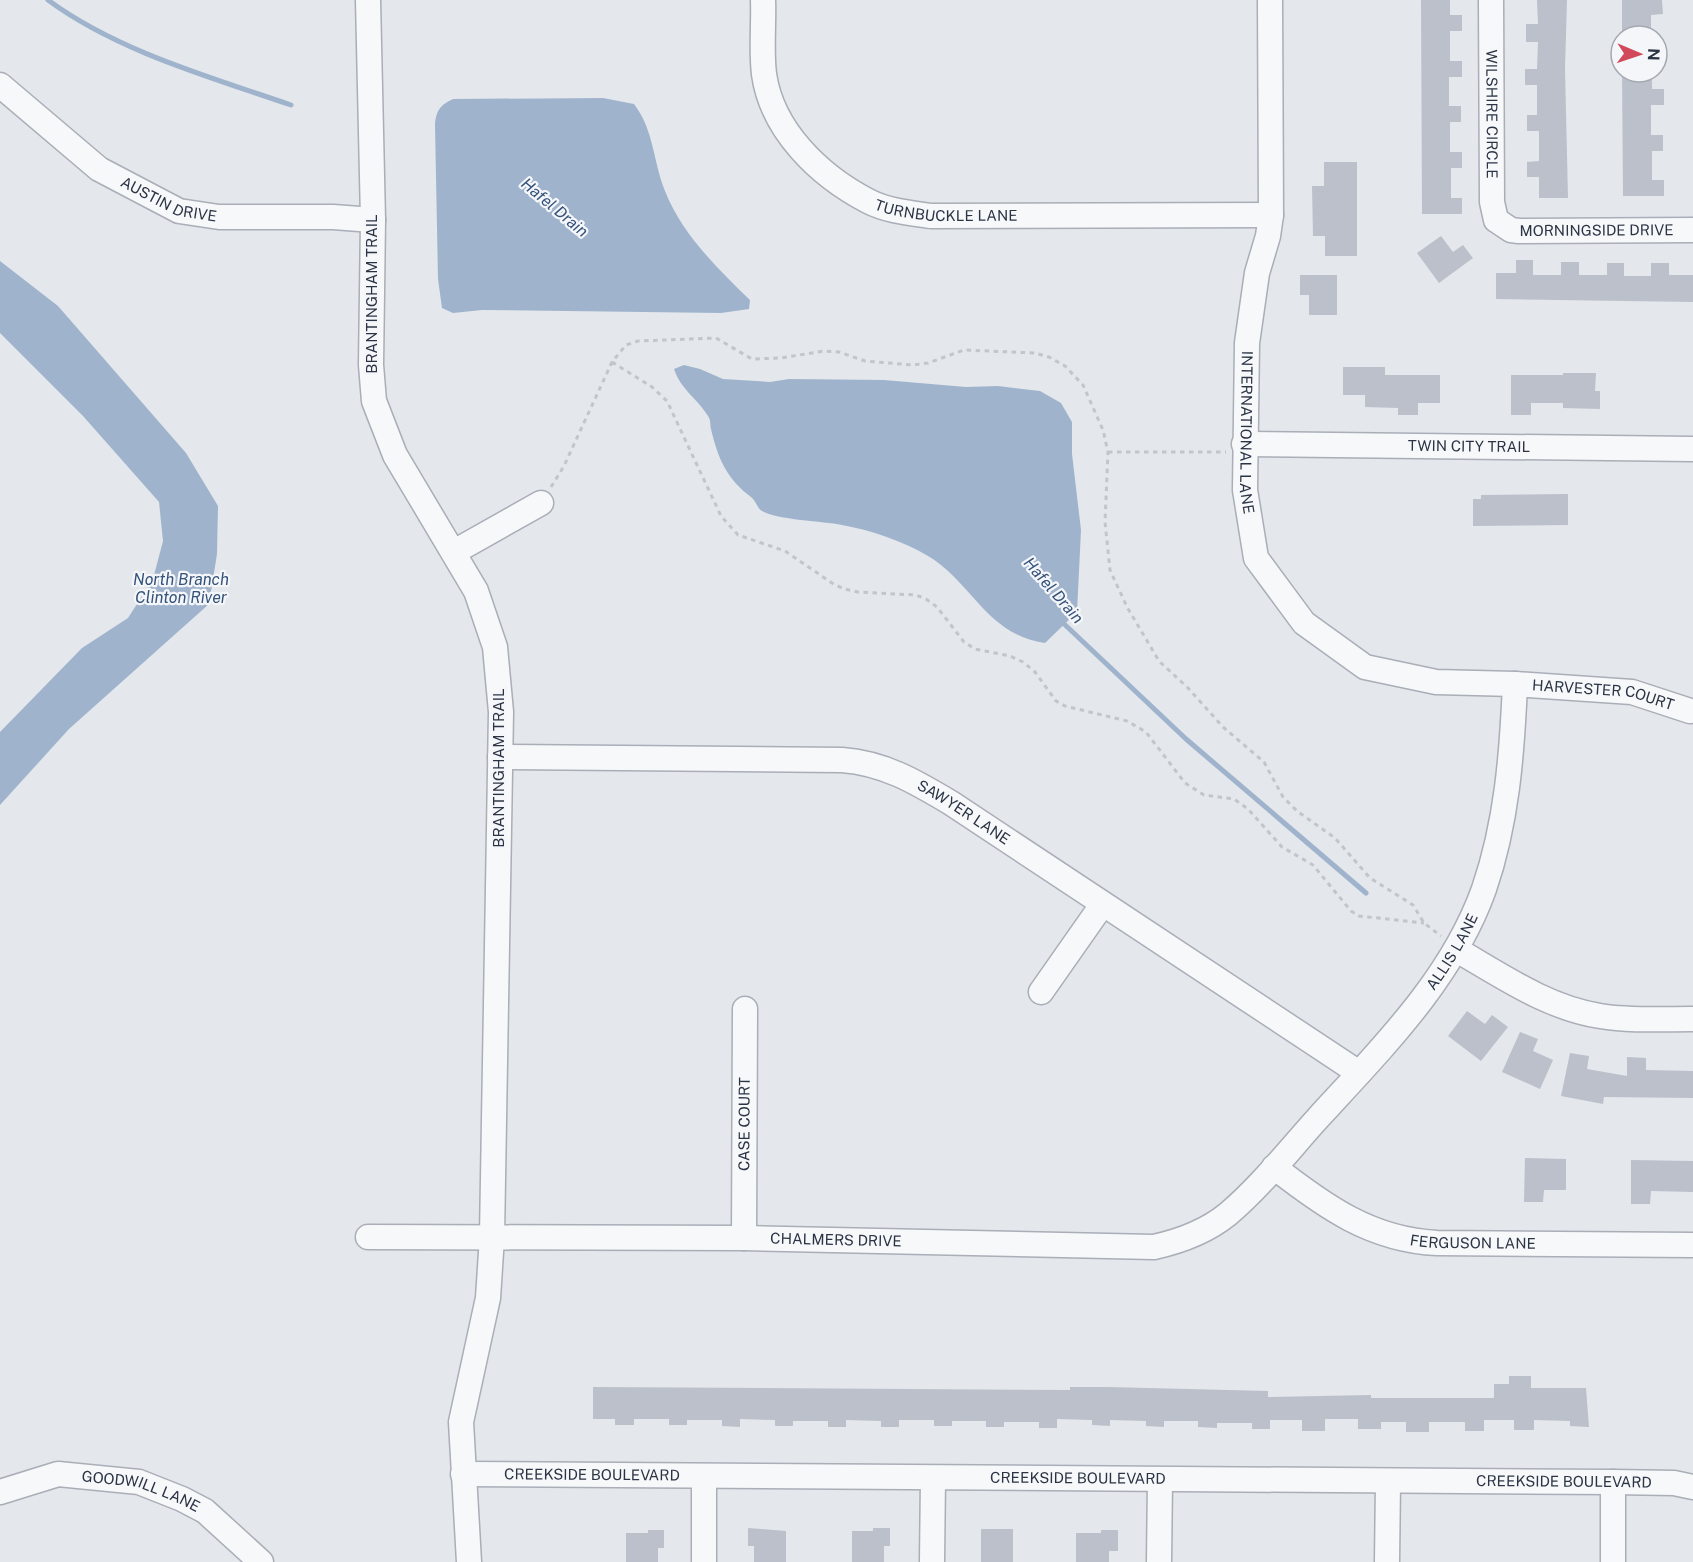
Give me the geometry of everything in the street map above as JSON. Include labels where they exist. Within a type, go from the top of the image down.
[{"type":"street","name":"BRANTINGHAM TRAIL","points":[[368,0],[373,220],[371,365],[374,400],[392,448],[476,591],[495,647],[501,712],[492,1237],[488,1298],[461,1422],[469,1562]]},
{"type":"street","name":"TURNBUCKLE LANE","points":[[764,0],[764,75],[775,110],[787,133],[809,158],[834,179],[869,202],[900,212],[931,216],[1270,215]]},
{"type":"street","name":"INTERNATIONAL LANE","points":[[1270,0],[1270,215],[1250,314],[1244,448],[1245,490],[1256,558],[1304,623],[1365,667],[1436,682],[1515,684]]},
{"type":"street","name":"WILSHIRE CIRCLE","points":[[1491,0],[1492,202],[1493,215],[1501,224]]},
{"type":"street","name":"AUSTIN DRIVE","points":[[0,85],[99,169],[179,211],[219,217],[333,217],[373,220]]},
{"type":"street","name":"MORNINGSIDE DRIVE","points":[[1501,224],[1519,231],[1693,230]]},
{"type":"street","name":"TWIN CITY TRAIL","points":[[1244,448],[1693,449]]},
{"type":"street","points":[[454,552],[541,503]]},
{"type":"street","name":"HARVESTER COURT","points":[[1515,684],[1632,692],[1690,711]]},
{"type":"street","name":"ALLIS LANE","points":[[1274,1167],[1359,1073],[1425,995],[1458,947],[1484,890],[1502,828],[1511,767],[1515,684]]},
{"type":"street","name":"SAWYER LANE","points":[[500,757],[865,762],[916,782],[1359,1073]]},
{"type":"street","points":[[1041,992],[1102,905]]},
{"type":"street","points":[[1458,947],[1526,989],[1583,1012],[1620,1019],[1693,1019]]},
{"type":"street","name":"CASE COURT","points":[[744,1238],[745,1010]]},
{"type":"street","name":"CHALMERS DRIVE","points":[[368,1237],[744,1238],[1154,1247],[1185,1240],[1227,1215],[1274,1167]]},
{"type":"street","name":"FERGUSON LANE","points":[[1274,1167],[1318,1201],[1358,1225],[1406,1241],[1437,1244],[1693,1245]]},
{"type":"street","name":"GOODWILL LANE","points":[[0,1492],[58,1474],[138,1482],[182,1499],[205,1511],[261,1562]]},
{"type":"street","name":"CREEKSIDE BOULEVARD","points":[[463,1474],[1613,1482],[1674,1483],[1693,1487]]},
{"type":"street","points":[[704,1476],[704,1562]]},
{"type":"street","points":[[933,1478],[933,1562]]},
{"type":"street","points":[[1159,1562],[1160,1480]]},
{"type":"street","points":[[1387,1562],[1388,1482]]},
{"type":"street","points":[[1613,1482],[1613,1562]]},
{"type":"path","points":[[541,503],[564,466],[612,362],[626,345],[638,340],[703,336],[728,343],[752,359],[775,359],[824,351],[839,352],[865,361],[913,365],[928,363],[964,350],[1035,353],[1049,357],[1065,366],[1083,385],[1095,407],[1108,452],[1105,522],[1110,570],[1127,607],[1159,661],[1188,688],[1223,727],[1264,762],[1283,797],[1297,811],[1335,838],[1370,878],[1413,905],[1424,923],[1458,947]]},
{"type":"path","points":[[612,362],[652,387],[667,401],[721,516],[738,535],[785,551],[832,584],[844,589],[858,592],[916,595],[926,599],[937,608],[964,642],[975,649],[1010,656],[1023,662],[1035,672],[1056,700],[1065,706],[1127,721],[1146,732],[1185,783],[1204,795],[1234,799],[1248,809],[1282,847],[1303,858],[1322,873],[1351,911],[1359,915],[1424,923]]},
{"type":"path","points":[[1108,452],[1244,448]]},
{"type":"water","points":[[603,98],[634,104],[641,114],[653,146],[661,180],[672,207],[702,250],[750,300],[749,309],[721,313],[482,310],[453,313],[442,308],[438,279],[435,125],[440,109],[453,99]]},
{"type":"water","name":"North Branch Clinton River","points":[[0,261],[58,306],[186,453],[218,506],[217,554],[209,604],[69,729],[0,805],[0,732],[82,648],[128,618],[153,579],[163,541],[159,502],[83,416],[0,333]]},
{"type":"water","points":[[684,365],[723,379],[770,382],[789,379],[884,380],[966,387],[998,386],[1040,391],[1061,403],[1072,422],[1072,454],[1081,530],[1077,612],[1045,643],[1025,638],[994,619],[944,567],[908,546],[853,527],[778,516],[762,511],[736,483],[725,467],[717,450],[709,418],[681,383],[674,369]]},
{"type":"building","points":[[1421,0],[1450,0],[1450,15],[1462,15],[1462,31],[1450,31],[1450,61],[1462,61],[1462,77],[1449,77],[1449,106],[1461,106],[1461,122],[1450,122],[1450,152],[1462,152],[1462,168],[1451,168],[1451,198],[1462,198],[1462,214],[1422,214]]},
{"type":"building","points":[[1537,0],[1567,0],[1565,69],[1568,198],[1539,198],[1539,177],[1527,177],[1527,162],[1539,161],[1539,131],[1527,131],[1527,115],[1537,115],[1537,85],[1525,85],[1525,69],[1537,69],[1538,42],[1526,42],[1526,24],[1538,24]]},
{"type":"building","points":[[1622,0],[1662,0],[1663,14],[1651,15],[1651,24],[1622,24]]},
{"type":"building","points":[[1622,84],[1652,84],[1652,89],[1664,89],[1664,105],[1651,105],[1651,135],[1663,135],[1663,151],[1652,151],[1652,180],[1664,180],[1664,196],[1623,196]]},
{"type":"building","points":[[1324,162],[1357,162],[1357,256],[1325,256],[1325,236],[1313,236],[1312,186],[1324,186]]},
{"type":"building","points":[[1441,236],[1453,252],[1463,245],[1473,258],[1439,283],[1417,253]]},
{"type":"building","points":[[1516,260],[1533,260],[1533,275],[1561,275],[1561,262],[1579,262],[1579,275],[1607,275],[1607,263],[1624,263],[1624,276],[1651,276],[1651,263],[1669,263],[1669,275],[1693,275],[1693,302],[1496,299],[1496,273],[1516,273]]},
{"type":"building","points":[[1300,275],[1337,275],[1337,315],[1309,315],[1309,295],[1300,295]]},
{"type":"building","points":[[1343,367],[1385,367],[1385,375],[1440,375],[1440,403],[1418,403],[1418,415],[1398,415],[1398,408],[1365,407],[1365,395],[1343,395]]},
{"type":"building","points":[[1563,373],[1596,373],[1595,391],[1600,391],[1600,409],[1563,408],[1563,403],[1531,403],[1531,415],[1511,415],[1511,375],[1563,375]]},
{"type":"building","points":[[1568,494],[1568,525],[1473,526],[1473,499],[1481,499],[1481,495]]},
{"type":"building","points":[[1467,1011],[1485,1024],[1492,1015],[1508,1027],[1481,1061],[1448,1036]]},
{"type":"building","points":[[1520,1032],[1538,1039],[1533,1051],[1553,1060],[1540,1089],[1502,1072]]},
{"type":"building","points":[[1570,1053],[1589,1056],[1587,1069],[1627,1076],[1627,1057],[1646,1058],[1646,1070],[1693,1071],[1693,1098],[1604,1097],[1603,1104],[1561,1096]]},
{"type":"building","points":[[1525,1158],[1566,1159],[1566,1190],[1544,1190],[1543,1202],[1524,1202]]},
{"type":"building","points":[[1631,1160],[1693,1161],[1693,1192],[1651,1191],[1650,1204],[1631,1204]]},
{"type":"building","points":[[1509,1376],[1531,1376],[1531,1388],[1586,1388],[1589,1427],[1570,1426],[1570,1421],[1534,1420],[1534,1430],[1514,1430],[1514,1420],[1484,1420],[1484,1431],[1465,1431],[1465,1422],[1429,1422],[1429,1432],[1406,1432],[1406,1422],[1381,1422],[1381,1429],[1358,1429],[1358,1419],[1325,1419],[1325,1431],[1302,1431],[1302,1420],[1270,1420],[1270,1429],[1252,1429],[1252,1423],[1217,1423],[1217,1428],[1198,1427],[1198,1421],[1164,1421],[1164,1427],[1146,1426],[1146,1421],[1110,1420],[1110,1426],[1092,1425],[1092,1420],[1057,1419],[1057,1428],[1039,1428],[1039,1422],[1004,1422],[1004,1427],[986,1427],[986,1421],[952,1421],[952,1426],[934,1426],[934,1420],[899,1420],[899,1427],[881,1427],[881,1421],[846,1420],[846,1427],[828,1427],[828,1421],[793,1421],[793,1426],[775,1426],[775,1420],[740,1419],[740,1427],[722,1426],[722,1420],[687,1420],[687,1425],[669,1425],[669,1419],[634,1419],[634,1425],[615,1425],[615,1419],[593,1419],[593,1387],[1070,1390],[1070,1387],[1108,1387],[1268,1391],[1268,1397],[1371,1395],[1371,1398],[1494,1398],[1494,1384],[1509,1384]]},
{"type":"building","points":[[748,1528],[786,1531],[786,1562],[754,1562],[754,1546],[748,1546]]},
{"type":"building","points":[[873,1528],[890,1528],[890,1546],[884,1546],[884,1562],[852,1562],[852,1531],[873,1531]]},
{"type":"building","points":[[981,1529],[1013,1529],[1013,1562],[981,1562]]},
{"type":"building","points":[[648,1530],[664,1530],[664,1548],[658,1548],[658,1562],[626,1562],[626,1533],[648,1533]]},
{"type":"building","points":[[1101,1530],[1118,1530],[1118,1551],[1109,1551],[1109,1562],[1076,1562],[1076,1533],[1101,1533]]},
{"type":"waterway","name":"Hafel Drain","points":[[48,0],[75,18],[134,48],[197,73],[291,105]]},
{"type":"waterway","name":"Hafel Drain","points":[[1061,621],[1186,739],[1366,893]]}]
